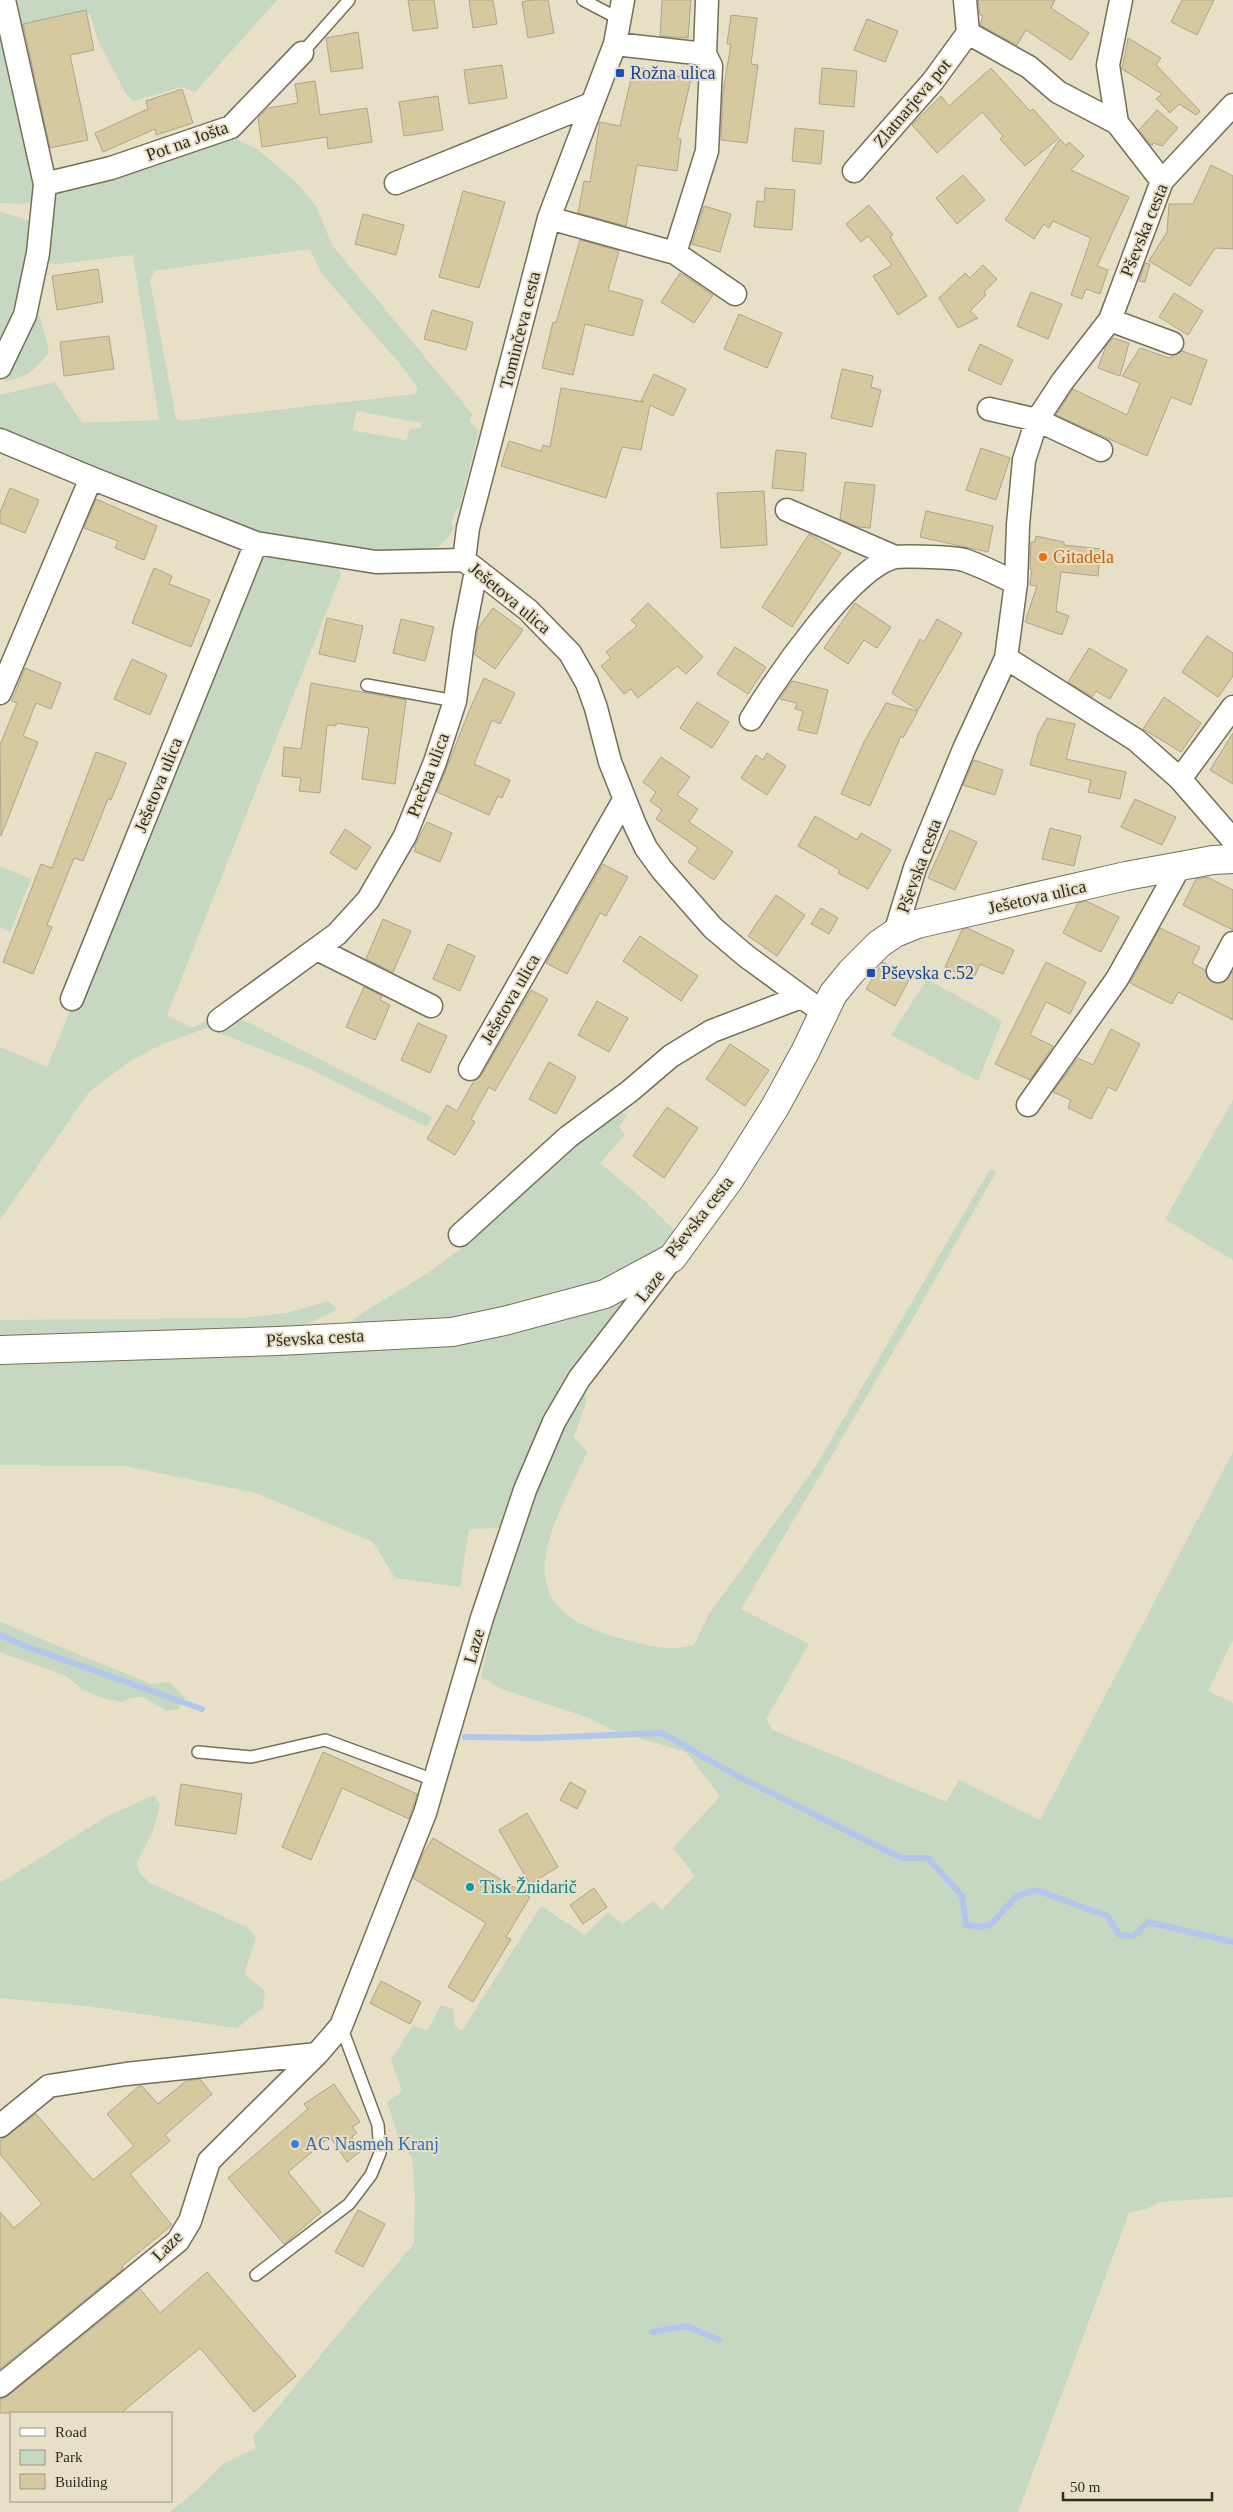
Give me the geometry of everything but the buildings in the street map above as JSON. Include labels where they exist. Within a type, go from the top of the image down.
[{"type":"street","points":[[0,367],[25,315],[38,253],[46,184],[4,0]]},
{"type":"street","points":[[675,253],[708,151],[711,66],[705,54],[707,0]]},
{"type":"street","points":[[965,0],[968,33],[1029,67],[1058,92],[1117,123],[1162,181]]},
{"type":"street","points":[[1117,123],[1108,65],[1121,0]]},
{"type":"street","name":"Tominčeva cesta","points":[[470,566],[468,528],[549,218],[591,104],[616,44],[622,10]]},
{"type":"street","name":"Zlatnarjeva pot","points":[[854,171],[933,81],[968,33]]},
{"type":"street","points":[[616,44],[705,54]]},
{"type":"street","name":"Pot na Jošta","points":[[46,184],[111,168],[231,127],[302,53]]},
{"type":"street","points":[[396,183],[591,104]]},
{"type":"street","name":"Pševska cesta","points":[[0,1350],[279,1341],[452,1332],[504,1321],[605,1294],[672,1258],[729,1180],[775,1107],[833,994],[851,972],[879,944],[896,933],[915,868],[964,749],[1006,658],[1016,583],[1018,525],[1024,460],[1037,420],[1062,382],[1110,320],[1162,181],[1233,105]]},
{"type":"street","points":[[549,218],[675,253],[735,294]]},
{"type":"street","points":[[1110,320],[1172,343]]},
{"type":"street","points":[[989,409],[1037,420],[1101,450]]},
{"type":"street","name":"Ješetova ulica","points":[[0,440],[256,543],[376,562],[470,566],[528,610],[570,653],[587,683],[596,708],[610,762],[624,800],[646,848],[662,870],[713,928],[746,956],[824,1013]]},
{"type":"street","points":[[0,693],[91,478]]},
{"type":"street","points":[[787,510],[895,557],[962,559],[1016,583]]},
{"type":"street","name":"Ješetova ulica","points":[[72,1000],[256,543]]},
{"type":"street","points":[[751,718],[789,660],[831,610],[865,573],[895,557]]},
{"type":"street","name":"Prečna ulica","points":[[220,1020],[337,934],[368,900],[406,836],[435,762],[455,701],[470,566]]},
{"type":"street","points":[[1006,658],[1136,740],[1180,780],[1233,840]]},
{"type":"street","points":[[1180,780],[1233,707]]},
{"type":"street","name":"Ješetova ulica","points":[[470,1068],[624,800]]},
{"type":"street","name":"Ješetova ulica","points":[[896,933],[917,924],[1180,866],[1233,860]]},
{"type":"street","points":[[1028,1105],[1117,979],[1180,866]]},
{"type":"street","points":[[1218,971],[1233,943]]},
{"type":"street","points":[[317,948],[431,1006]]},
{"type":"street","points":[[460,1235],[568,1136],[630,1091],[671,1056],[712,1031],[801,996]]},
{"type":"street","name":"Laze","points":[[0,2386],[178,2241],[190,2221],[209,2161],[317,2054],[341,2026],[424,1813],[482,1618],[525,1490],[554,1422],[579,1379],[672,1258]]},
{"type":"street","points":[[0,2126],[49,2086],[126,2074],[317,2054]]},
{"type":"lane","points":[[302,53],[349,0]]},
{"type":"lane","points":[[584,0],[622,10]]},
{"type":"lane","points":[[367,685],[455,701]]},
{"type":"lane","points":[[198,1752],[251,1757],[325,1740],[434,1780]]},
{"type":"lane","points":[[256,2275],[349,2204],[371,2175],[380,2153],[378,2125],[341,2026]]},
{"type":"green space","points":[[8,0],[277,0],[195,92],[182,87],[133,101],[126,94],[99,43],[90,14],[25,30],[13,27]]},
{"type":"green space","points":[[0,19],[37,177],[33,201],[23,204],[0,203]]},
{"type":"green space","points":[[232,137],[257,149],[295,181],[316,206],[332,245],[472,414],[470,422],[479,430],[459,509],[456,509],[451,525],[454,527],[448,538],[437,548],[423,553],[378,556],[279,541],[0,433],[0,395],[55,382],[82,423],[159,420],[133,255],[57,264],[43,263],[52,199],[60,192],[87,186]],"holes":[[[310,249],[322,274],[407,372],[418,389],[415,394],[181,421],[176,418],[150,281],[154,271]],[[357,411],[422,423],[420,428],[410,429],[406,440],[352,430]]]},
{"type":"green space","points":[[0,212],[28,220],[33,225],[26,287],[0,353]]},
{"type":"green space","points":[[40,316],[49,352],[40,364],[30,372],[19,378],[5,381],[0,376],[30,317]]},
{"type":"green space","points":[[259,556],[337,565],[341,575],[167,1015],[192,1028],[226,1011],[432,1117],[427,1127],[308,1068],[207,1028],[162,1044],[127,1063],[89,1092],[0,1220],[0,1047],[47,1067]]},
{"type":"green space","points":[[0,866],[31,879],[10,932],[0,927]]},
{"type":"green space","points":[[927,979],[1002,1021],[978,1081],[891,1035]]},
{"type":"green space","points":[[1233,1100],[1233,1260],[1165,1219]]},
{"type":"green space","points":[[620,1110],[627,1116],[619,1126],[625,1135],[600,1163],[642,1198],[677,1233],[558,1392],[529,1452],[500,1528],[469,1529],[460,1587],[395,1578],[373,1542],[256,1493],[125,1466],[0,1465],[0,1360],[330,1337],[364,1312],[428,1273],[459,1250],[544,1169]]},
{"type":"green space","points":[[990,1169],[996,1172],[916,1313],[741,1609],[809,1644],[766,1719],[773,1730],[946,1802],[959,1780],[1040,1820],[1233,1452],[1233,1640],[1208,1691],[1233,1703],[1233,2197],[1159,2202],[1149,2208],[1129,2213],[1018,2512],[170,2512],[198,2489],[223,2464],[256,2448],[253,2437],[414,2244],[415,2197],[412,2157],[401,2145],[387,2102],[402,2091],[391,2060],[413,2025],[427,2031],[441,2005],[453,2009],[455,2026],[462,2031],[541,1906],[585,1935],[608,1912],[622,1924],[653,1901],[662,1910],[695,1876],[673,1848],[720,1796],[686,1752],[613,1730],[584,1716],[502,1689],[481,1677],[494,1619],[520,1537],[563,1421],[584,1392],[587,1399],[574,1437],[587,1452],[561,1507],[551,1534],[545,1559],[546,1583],[556,1604],[577,1622],[612,1636],[663,1648],[694,1645],[709,1614],[814,1469]]},
{"type":"green space","points":[[329,1301],[337,1310],[301,1327],[0,1340],[0,1320],[242,1318],[287,1313]]},
{"type":"green space","points":[[0,1622],[151,1684],[170,1682],[185,1698],[178,1709],[167,1711],[142,1697],[131,1698],[122,1702],[102,1698],[82,1689],[66,1676],[0,1652]]},
{"type":"green space","points":[[154,1795],[160,1805],[152,1833],[136,1864],[141,1875],[150,1883],[248,1928],[256,1938],[244,1974],[265,1991],[263,2008],[237,2028],[86,2006],[0,1998],[0,1883],[106,1817]]},
{"type":"waterway","points":[[0,1635],[28,1647],[202,1709]]},
{"type":"waterway","points":[[465,1737],[539,1738],[662,1733],[737,1776],[901,1858],[928,1858],[962,1896],[966,1925],[978,1927],[990,1925],[1017,1896],[1036,1890],[1107,1916],[1120,1935],[1134,1936],[1148,1922],[1233,1942]]},
{"type":"waterway","points":[[652,2332],[687,2326],[719,2340]]},
{"type":"place","name":"Rožna ulica","points":[[620,73]]},
{"type":"place","name":"Gitadela","points":[[1043,557]]},
{"type":"place","name":"Pševska c.52","points":[[871,973]]},
{"type":"place","name":"Tisk Žnidarič","points":[[470,1887]]},
{"type":"place","name":"AC Nasmeh Kranj","points":[[295,2144]]}]
